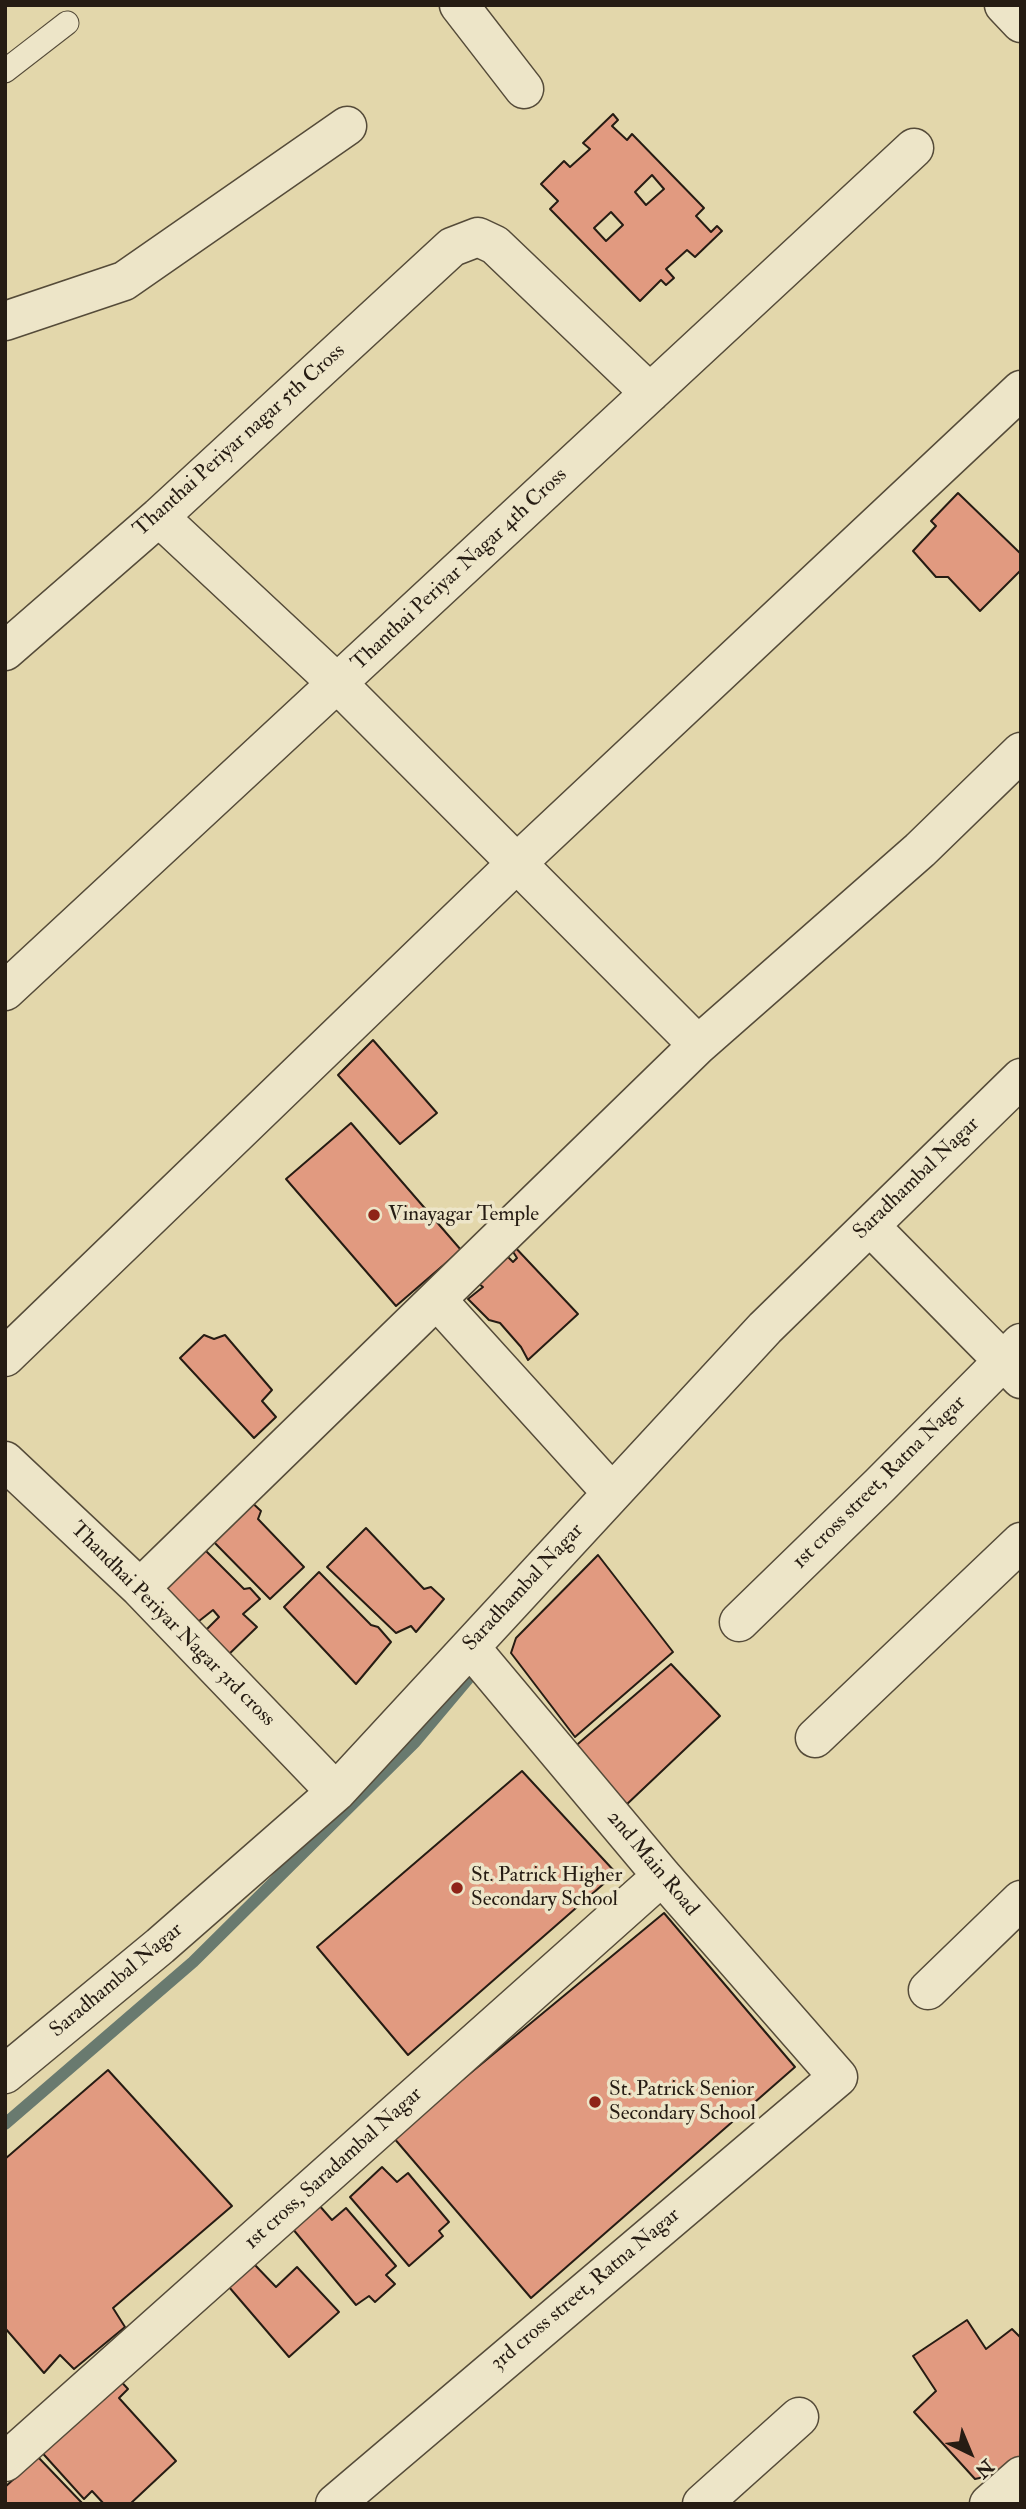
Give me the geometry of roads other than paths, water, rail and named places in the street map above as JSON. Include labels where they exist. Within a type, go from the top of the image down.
[{"type":"street","points":[[459,5],[524,89]]},
{"type":"street","points":[[1004,5],[1021,23]]},
{"type":"street","points":[[5,321],[124,281],[347,126]]},
{"type":"street","name":"Thanthai Periyar Nagar 4th Cross","points":[[5,991],[914,148]]},
{"type":"street","name":"Thanthai Periyar nagar 5th Cross","points":[[5,651],[159,517],[452,247],[478,237],[495,245],[650,393]]},
{"type":"street","points":[[5,1357],[518,862],[1021,390]]},
{"type":"street","points":[[159,517],[338,684],[698,1045]]},
{"type":"street","points":[[140,1588],[698,1045],[920,850],[1021,752]]},
{"type":"street","name":"Saradhambal Nagar","points":[[5,2074],[160,1946],[336,1792],[765,1328],[1020,1079]]},
{"type":"street","points":[[870,1226],[1015,1361]]},
{"type":"street","points":[[437,1300],[612,1493]]},
{"type":"street","name":"1st cross street, Ratna Nagar","points":[[739,1622],[1015,1361]]},
{"type":"street","name":"Thandhai Periyar Nagar 3rd cross","points":[[5,1461],[140,1588],[336,1792]]},
{"type":"street","points":[[815,1738],[1021,1542]]},
{"type":"street","name":"2nd Main Road","points":[[470,1647],[662,1877],[838,2077]]},
{"type":"street","name":"1st cross, Saradambal Nagar","points":[[5,2462],[662,1877]]},
{"type":"street","points":[[928,1990],[1021,1900]]},
{"type":"street","name":"3rd cross street, Ratna Nagar","points":[[335,2504],[838,2077]]},
{"type":"street","points":[[702,2504],[800,2417]]},
{"type":"street","points":[[989,2504],[1021,2476]]},
{"type":"lane","points":[[5,71],[68,23]]},
{"type":"waterway","points":[[5,2124],[193,1962],[415,1742],[468,1679]]},
{"type":"place","name":"Vinayagar Temple","points":[[374,1215]]},
{"type":"place","name":"St. Patrick Higher Secondary School","points":[[457,1888]]},
{"type":"place","name":"St. Patrick Senior Secondary School","points":[[595,2102]]}]
